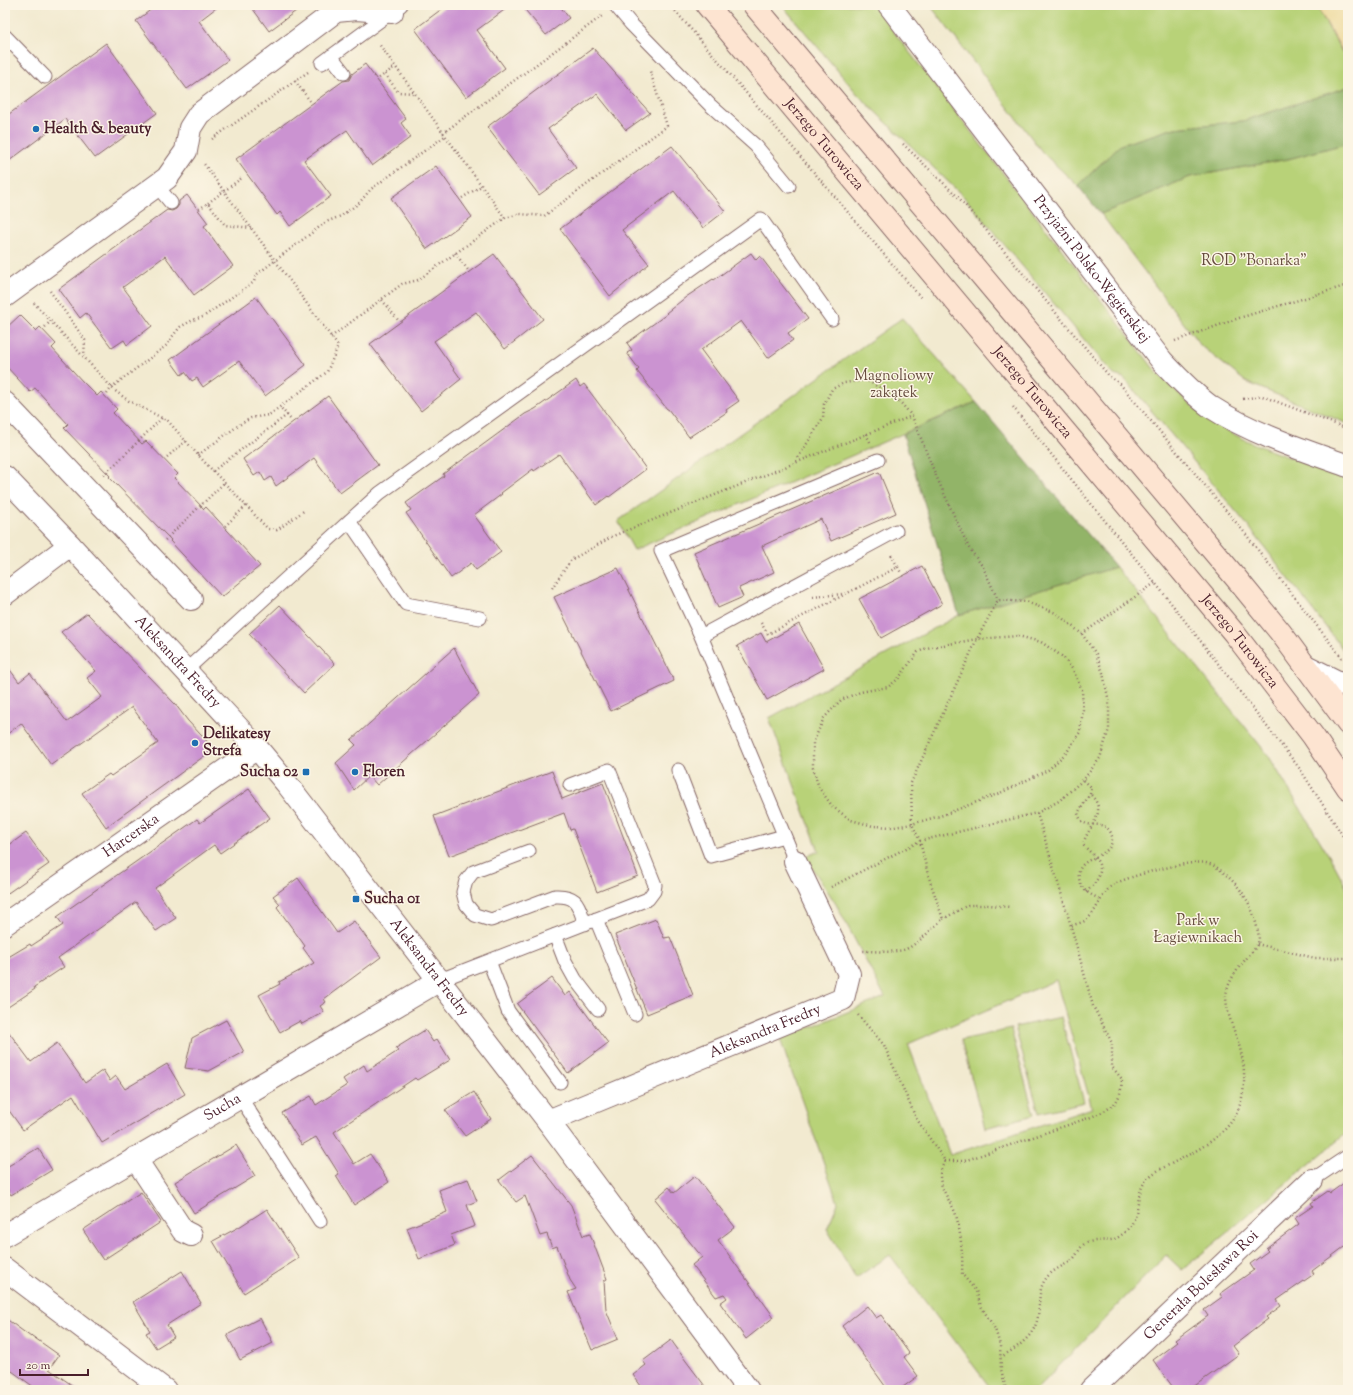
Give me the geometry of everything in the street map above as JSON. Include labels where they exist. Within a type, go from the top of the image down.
[{"type":"main road","name":"Jerzego Turowicza","points":[[707,5],[1234,633],[1313,736],[1348,788]]},
{"type":"main road","points":[[754,5],[1182,513],[1281,633],[1348,724]]},
{"type":"street","name":"Przyjaźni Polsko-Węgierskiej","points":[[889,5],[1162,361],[1179,380],[1211,407],[1248,427],[1348,466]]},
{"type":"street","points":[[12,291],[167,178],[186,150],[190,128],[199,114],[336,11],[396,8]]},
{"type":"street","points":[[5,403],[150,554],[191,599]]},
{"type":"street","name":"Aleksandra Fredry","points":[[5,477],[70,545],[257,748],[287,784],[548,1120],[748,1390]]},
{"type":"street","points":[[5,594],[70,545]]},
{"type":"street","points":[[1306,666],[1348,687]]},
{"type":"street","name":"Harcerska","points":[[5,924],[257,748]]},
{"type":"street","points":[[795,861],[849,974],[843,999]]},
{"type":"street","name":"Sucha","points":[[5,1235],[440,980]]},
{"type":"street","name":"Aleksandra Fredry","points":[[548,1120],[843,999]]},
{"type":"street","points":[[135,1158],[185,1236]]},
{"type":"street","name":"Generała Bolesława Roi","points":[[1094,1389],[1312,1180]]},
{"type":"street","points":[[5,1269],[165,1390]]},
{"type":"lane","points":[[344,73],[327,59],[396,8]]},
{"type":"lane","points":[[611,9],[631,24],[710,105],[756,146],[789,186]]},
{"type":"lane","points":[[5,36],[45,77]]},
{"type":"lane","points":[[157,186],[171,203]]},
{"type":"lane","points":[[185,671],[386,488],[761,219],[832,319]]},
{"type":"lane","points":[[795,861],[702,636],[661,551],[878,460]]},
{"type":"lane","points":[[349,521],[406,604],[480,618]]},
{"type":"lane","points":[[702,636],[896,532]]},
{"type":"lane","points":[[440,980],[648,898],[654,891],[654,885],[609,770],[570,785]]},
{"type":"lane","points":[[678,770],[711,856],[784,836]]},
{"type":"lane","points":[[529,851],[473,872],[466,881],[463,892],[466,904],[475,915],[491,920],[555,896],[564,895],[572,898],[591,921],[635,1014]]},
{"type":"lane","points":[[555,935],[565,961],[575,979],[598,1009]]},
{"type":"lane","points":[[489,961],[508,1011],[560,1082]]},
{"type":"lane","points":[[240,1097],[320,1221]]},
{"type":"lane","points":[[1312,1180],[1348,1156]]},
{"type":"path","points":[[670,5],[925,303]]},
{"type":"path","points":[[443,133],[611,9]]},
{"type":"path","points":[[368,29],[505,218]]},
{"type":"path","points":[[186,150],[209,141],[327,59]]},
{"type":"path","points":[[379,78],[395,67]]},
{"type":"path","points":[[331,337],[402,284],[418,280],[505,218],[520,214],[544,216],[667,126],[649,67]]},
{"type":"path","points":[[385,74],[398,92],[414,93]]},
{"type":"path","points":[[294,81],[310,101]]},
{"type":"path","points":[[107,394],[112,387],[167,345],[180,327],[193,320],[203,317],[254,282],[256,275],[275,260],[326,222],[341,216],[360,203],[371,189],[445,136]]},
{"type":"path","points":[[900,141],[960,199],[1110,377],[1120,384],[1244,532],[1345,661]]},
{"type":"path","points":[[186,150],[204,164],[338,346],[327,372],[269,415],[251,418],[198,455]]},
{"type":"path","points":[[199,209],[243,177]]},
{"type":"path","points":[[462,198],[481,186]]},
{"type":"path","points":[[208,203],[225,225],[252,228]]},
{"type":"path","points":[[455,253],[468,270]]},
{"type":"path","points":[[37,272],[85,340],[84,357]]},
{"type":"path","points":[[1171,343],[1239,318],[1348,285]]},
{"type":"path","points":[[12,291],[51,321],[112,387],[129,401],[168,421],[213,472],[268,529],[277,530],[305,510]]},
{"type":"path","points":[[382,300],[398,320]]},
{"type":"path","points":[[45,327],[51,321]]},
{"type":"path","points":[[796,462],[823,418],[824,404],[832,389],[844,382],[866,380],[886,391],[901,403],[912,416],[936,476],[969,548],[983,567],[998,600]]},
{"type":"path","points":[[1236,400],[1262,396],[1348,429]]},
{"type":"path","points":[[1012,406],[1155,583],[1300,769],[1348,844]]},
{"type":"path","points":[[280,407],[290,420]]},
{"type":"path","points":[[213,472],[287,415]]},
{"type":"path","points":[[552,588],[571,560],[613,536],[912,416]]},
{"type":"path","points":[[88,490],[162,418]]},
{"type":"path","points":[[167,457],[186,441]]},
{"type":"path","points":[[150,554],[224,483]]},
{"type":"path","points":[[225,526],[246,506]]},
{"type":"path","points":[[881,540],[901,573]]},
{"type":"path","points":[[768,634],[898,567]]},
{"type":"path","points":[[1082,634],[1155,583]]},
{"type":"path","points":[[829,888],[920,841],[1037,813],[1060,801],[1084,779],[1100,758],[1109,729],[1109,702],[1103,673],[1096,654],[1082,634],[1056,613],[1026,602],[998,600]]},
{"type":"path","points":[[943,919],[928,875],[920,841],[912,824],[912,783],[977,639],[998,600]]},
{"type":"path","points":[[752,609],[770,638]]},
{"type":"path","points":[[1018,636],[1041,642],[1063,657],[1073,670],[1082,690],[1084,710],[1080,732],[1067,752],[1048,770],[1000,793],[943,816],[912,824],[894,827],[874,826],[851,820],[833,807],[819,788],[813,768],[813,743],[824,718],[841,700],[860,692],[888,687],[898,679],[918,652],[927,648],[977,639],[1018,636]]},
{"type":"path","points":[[1084,779],[1091,787],[1090,794],[1078,812],[1080,820],[1085,824],[1104,825],[1113,838],[1111,847],[1105,852],[1087,861],[1081,867],[1079,876],[1080,885],[1086,892],[1100,899]]},
{"type":"path","points":[[1086,892],[1094,885],[1099,877],[1101,868],[1095,856],[1083,845],[1084,837],[1093,824],[1098,810],[1094,799],[1090,794]]},
{"type":"path","points":[[945,1161],[964,1161],[1091,1117],[1109,1109],[1117,1102],[1121,1091],[1122,1079],[1112,1067],[1112,1043],[1093,1006],[1037,813]]},
{"type":"path","points":[[1001,1357],[1018,1346],[1031,1334],[1037,1319],[1041,1288],[1050,1274],[1073,1258],[1082,1245],[1089,1242],[1110,1241],[1119,1238],[1128,1230],[1135,1219],[1142,1188],[1147,1179],[1155,1172],[1201,1149],[1215,1139],[1235,1115],[1244,1089],[1244,1066],[1239,1044],[1227,1011],[1226,996],[1231,981],[1255,948],[1259,940],[1259,936],[1254,913],[1248,901],[1240,889],[1228,877],[1206,862],[1195,862],[1128,878],[1114,884],[1106,890],[1095,910],[1085,921],[1070,926]]},
{"type":"path","points":[[860,951],[890,952],[905,949],[919,940],[943,919],[968,905],[1011,907]]},
{"type":"path","points":[[1257,944],[1315,958],[1348,958]]},
{"type":"path","points":[[843,999],[884,1045],[916,1118],[945,1161]]},
{"type":"path","points":[[945,1161],[940,1175],[942,1189],[954,1208],[963,1256],[962,1274],[976,1291],[981,1306],[995,1329],[1000,1345],[1001,1369],[1006,1390]]},
{"type":"green space","points":[[782,5],[873,5],[1158,374],[1199,411],[1226,430],[1255,444],[1301,462],[1348,477],[1348,656],[1249,527],[1124,378],[1114,375],[965,198],[860,97]]},
{"type":"green space","points":[[930,5],[1316,5],[1342,52],[1348,49],[1348,87],[1243,121],[1175,128],[1120,145],[1078,186],[1043,153]]},
{"type":"green space","points":[[1348,87],[1348,143],[1288,159],[1190,177],[1101,214],[1078,186],[1120,145],[1175,128],[1243,121]]},
{"type":"green space","name":"ROD \"Bonarka\"","points":[[1348,143],[1348,424],[1246,382],[1201,346],[1101,214],[1190,177],[1288,159]]},
{"type":"green space","name":"Magnoliowy zakątek","points":[[902,318],[976,402],[634,550],[618,521]]},
{"type":"green space","points":[[976,402],[1116,567],[959,615],[903,434]]},
{"type":"green space","name":"Park w Łagiewnikach","points":[[1116,567],[1268,755],[1334,864],[1348,890],[1348,1132],[1182,1270],[1166,1255],[1036,1390],[992,1390],[890,1255],[856,1278],[827,1229],[838,1203],[780,1039],[885,997],[836,904],[805,857],[819,851],[769,718],[959,615]],"holes":[[[1056,980],[1092,1108],[950,1155],[908,1044]]]},
{"type":"green space","points":[[1061,1017],[1084,1102],[1039,1113],[1015,1027]]},
{"type":"green space","points":[[1011,1029],[1034,1115],[985,1128],[961,1040]]},
{"type":"sand","points":[[1316,5],[1348,5],[1348,49],[1343,52]]},
{"type":"building","points":[[157,5],[220,5],[199,21],[228,60],[187,89],[136,21]]},
{"type":"building","points":[[250,5],[304,5],[269,31]]},
{"type":"building","points":[[447,5],[511,5],[477,30],[505,68],[466,97],[415,29]]},
{"type":"building","points":[[521,5],[559,5],[569,18],[546,35]]},
{"type":"building","points":[[106,43],[157,113],[95,158],[65,119],[5,164],[5,117]]},
{"type":"building","points":[[593,48],[650,113],[626,130],[597,94],[548,129],[576,168],[539,195],[487,127]]},
{"type":"building","points":[[365,64],[406,119],[401,123],[411,137],[372,166],[347,130],[304,160],[331,196],[290,226],[280,212],[277,215],[236,159],[343,81],[349,80],[352,74]]},
{"type":"building","points":[[672,146],[725,211],[703,228],[674,191],[622,230],[649,264],[610,296],[560,229]]},
{"type":"building","points":[[436,166],[472,217],[427,249],[391,198]]},
{"type":"building","points":[[187,195],[208,223],[204,226],[233,266],[194,295],[165,256],[123,287],[152,326],[127,345],[124,340],[112,348],[86,313],[80,318],[59,289],[167,210],[172,211],[176,209],[179,205],[179,201]]},
{"type":"building","points":[[751,253],[756,260],[760,256],[808,319],[788,333],[793,340],[768,358],[741,321],[701,350],[739,401],[726,410],[727,412],[689,437],[637,371],[639,369],[627,353],[632,350],[627,343],[667,314],[666,313],[686,297],[713,279],[714,280]]},
{"type":"building","points":[[494,254],[543,319],[505,349],[476,312],[434,341],[461,379],[421,411],[370,344]]},
{"type":"building","points":[[256,297],[306,365],[265,396],[239,361],[203,387],[197,378],[192,381],[185,372],[181,375],[170,360]]},
{"type":"building","points":[[20,315],[36,331],[40,327],[56,344],[52,348],[83,382],[97,396],[101,392],[117,409],[113,413],[142,444],[146,441],[178,474],[174,478],[204,509],[206,507],[260,566],[222,597],[170,541],[171,540],[109,477],[110,476],[64,428],[68,424],[35,388],[30,392],[5,365],[5,329]]},
{"type":"building","points":[[576,380],[580,387],[584,384],[646,469],[596,505],[559,454],[534,471],[533,469],[474,515],[501,552],[476,570],[471,563],[451,578],[406,513],[411,510],[406,503],[525,414],[535,409]]},
{"type":"building","points":[[328,396],[378,465],[340,493],[314,458],[276,486],[271,477],[265,481],[260,472],[254,476],[243,459]]},
{"type":"building","points":[[879,472],[896,513],[831,541],[821,519],[762,546],[774,572],[739,588],[743,597],[718,608],[694,552]]},
{"type":"building","points":[[922,566],[942,604],[881,638],[859,599]]},
{"type":"building","points":[[618,568],[674,681],[611,711],[554,597]]},
{"type":"building","points":[[280,605],[335,664],[304,693],[249,634]]},
{"type":"building","points":[[87,613],[175,704],[188,721],[214,749],[106,827],[82,793],[109,774],[111,776],[158,743],[132,707],[51,765],[21,723],[5,736],[5,663],[19,682],[30,673],[67,722],[102,697],[87,678],[96,671],[61,632]]},
{"type":"building","points":[[799,624],[824,669],[767,700],[737,646],[761,633],[766,642]]},
{"type":"building","points":[[454,648],[479,695],[377,785],[369,776],[354,790],[336,763],[356,745],[351,740]]},
{"type":"building","points":[[552,771],[562,799],[603,783],[638,876],[597,892],[573,829],[570,830],[564,813],[449,856],[434,816]]},
{"type":"building","points":[[249,789],[270,818],[220,853],[214,845],[155,888],[176,918],[156,931],[136,902],[58,958],[64,967],[5,1009],[5,959],[30,944],[31,946],[63,925],[57,917],[197,819],[200,823]]},
{"type":"building","points":[[26,833],[49,864],[5,895],[5,848]]},
{"type":"building","points":[[298,878],[337,933],[354,921],[381,957],[324,999],[326,1002],[320,1006],[324,1012],[302,1024],[300,1021],[280,1032],[259,995],[314,963],[303,948],[305,946],[277,907],[280,904],[273,896]]},
{"type":"building","points":[[656,919],[664,938],[670,937],[693,995],[647,1014],[615,935]]},
{"type":"building","points":[[552,978],[565,996],[570,992],[608,1043],[568,1073],[517,1004]]},
{"type":"building","points":[[226,1020],[244,1052],[209,1071],[185,1068],[192,1038]]},
{"type":"building","points":[[5,1027],[31,1062],[57,1043],[85,1083],[103,1070],[110,1081],[116,1076],[125,1089],[167,1064],[185,1094],[102,1143],[73,1095],[23,1130],[5,1105]]},
{"type":"building","points":[[425,1030],[433,1042],[437,1039],[450,1060],[417,1080],[415,1078],[334,1132],[354,1164],[370,1154],[389,1182],[354,1205],[336,1176],[339,1174],[316,1137],[302,1145],[282,1113],[311,1096],[316,1105],[347,1085],[343,1079],[364,1065],[367,1071],[398,1051],[396,1048]]},
{"type":"building","points":[[474,1092],[491,1119],[465,1136],[445,1110]]},
{"type":"building","points":[[236,1145],[255,1176],[194,1213],[175,1182]]},
{"type":"building","points":[[38,1148],[52,1170],[11,1195],[5,1185],[5,1168]]},
{"type":"building","points":[[532,1155],[571,1205],[583,1236],[590,1234],[607,1279],[604,1281],[606,1310],[618,1339],[592,1350],[568,1292],[576,1289],[570,1280],[557,1246],[552,1248],[547,1234],[540,1236],[525,1196],[516,1202],[499,1180]]},
{"type":"building","points":[[695,1176],[735,1227],[718,1240],[774,1317],[746,1339],[720,1303],[727,1298],[724,1294],[716,1297],[692,1265],[702,1257],[655,1199],[669,1187],[674,1193]]},
{"type":"building","points":[[468,1179],[477,1201],[467,1205],[475,1226],[451,1235],[455,1245],[419,1259],[407,1228],[447,1212],[439,1190]]},
{"type":"building","points":[[1348,1180],[1348,1244],[1312,1271],[1314,1274],[1277,1300],[1281,1306],[1266,1317],[1268,1319],[1233,1346],[1239,1354],[1189,1390],[1175,1390],[1153,1360],[1177,1342],[1175,1340],[1208,1316],[1204,1310],[1222,1297],[1220,1294],[1254,1270],[1250,1264],[1268,1251],[1266,1249],[1299,1224],[1295,1218],[1313,1206],[1311,1203],[1328,1191],[1330,1193]]},
{"type":"building","points":[[141,1192],[161,1222],[103,1260],[83,1230]]},
{"type":"building","points":[[267,1209],[299,1258],[244,1293],[213,1241],[239,1227]]},
{"type":"building","points":[[182,1271],[201,1303],[167,1325],[174,1337],[156,1348],[146,1333],[150,1331],[133,1302]]},
{"type":"building","points":[[867,1306],[876,1318],[881,1315],[909,1353],[904,1357],[918,1376],[899,1390],[888,1390],[842,1326]]},
{"type":"building","points":[[5,1318],[59,1355],[49,1369],[79,1390],[38,1390],[5,1366]]},
{"type":"building","points":[[260,1318],[273,1343],[240,1360],[227,1335]]},
{"type":"building","points":[[671,1340],[708,1390],[644,1390],[633,1375],[646,1365],[643,1361]]},
{"type":"place","name":"Health & beauty","points":[[36,129]]},
{"type":"place","name":"Delikatesy Strefa","points":[[195,743]]},
{"type":"place","name":"Sucha 02","points":[[306,772]]},
{"type":"place","name":"Floren","points":[[355,772]]},
{"type":"place","name":"Sucha 01","points":[[356,899]]}]
